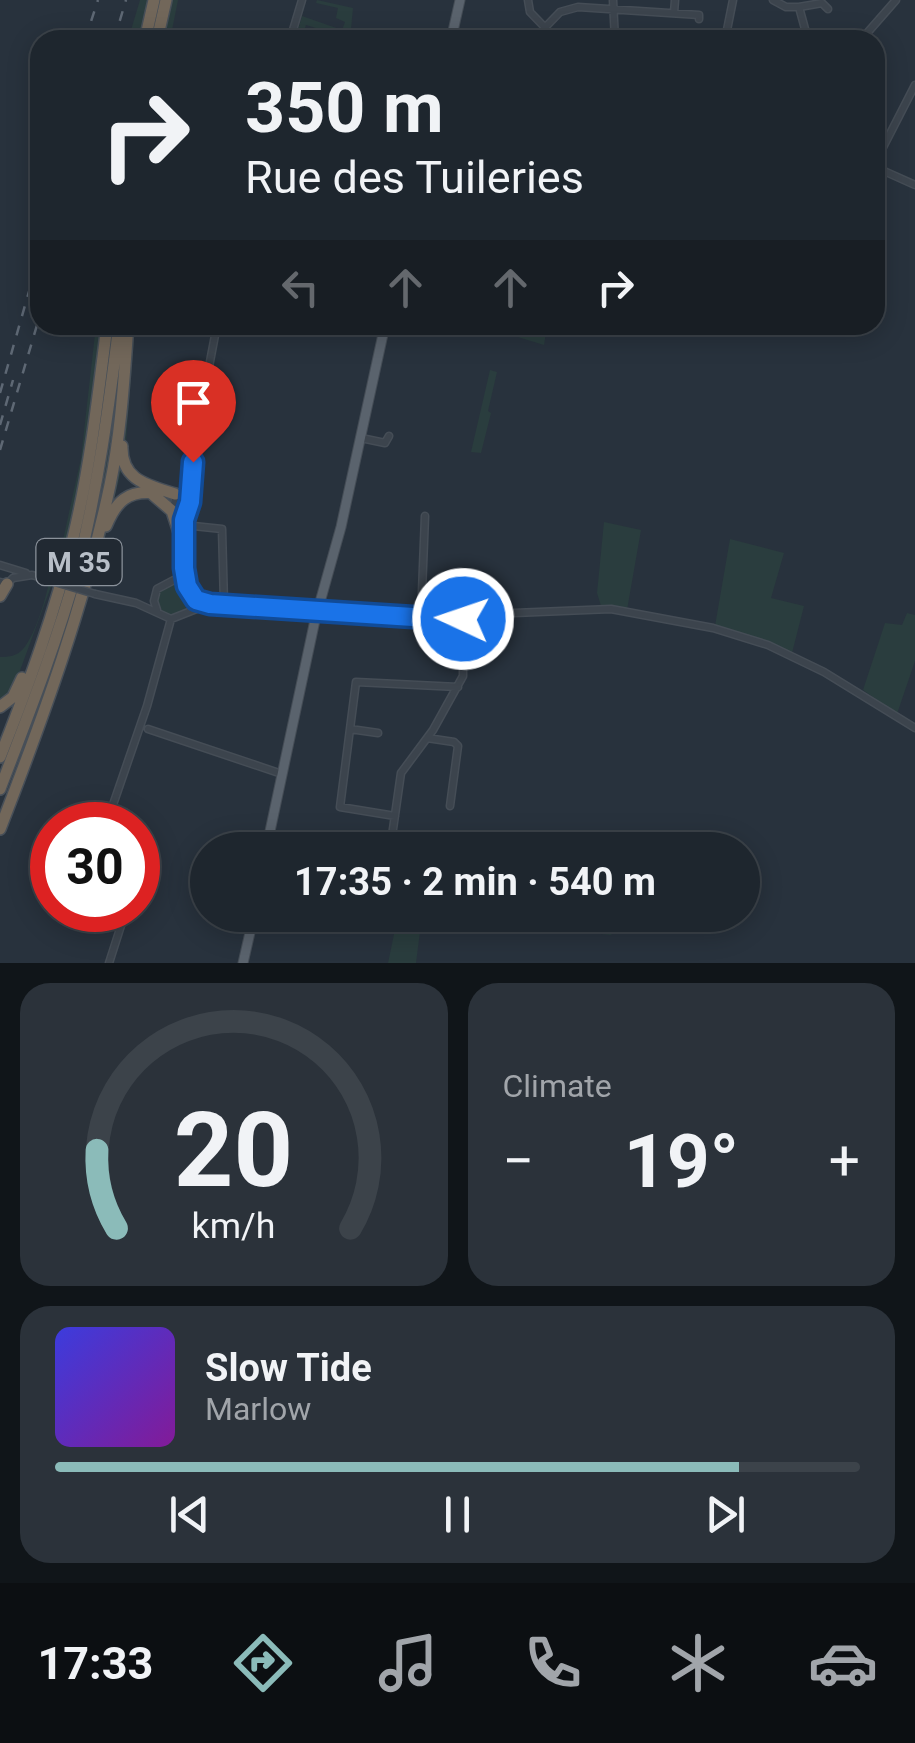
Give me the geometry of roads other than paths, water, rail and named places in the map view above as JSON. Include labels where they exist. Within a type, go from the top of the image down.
[{"type":"highway","points":[[147,30],[154,0]]},
{"type":"highway","points":[[159,30],[166,0]]},
{"type":"highway","name":"M 35","points":[[0,758],[66,563],[84,485],[106,335]]},
{"type":"highway","name":"M 35","points":[[0,789],[44,672],[78,564],[104,439],[118,335]]},
{"type":"highway","points":[[127,335],[123,394],[125,468],[138,481],[179,498]]},
{"type":"highway","points":[[0,830],[55,681],[88,567],[110,484],[123,394]]},
{"type":"highway","points":[[88,567],[118,504],[129,495],[147,492],[179,498]]},
{"type":"highway","points":[[147,492],[172,511],[184,548]]},
{"type":"highway","points":[[0,596],[5,574]]},
{"type":"highway","points":[[0,707],[15,694],[36,640],[46,630]]},
{"type":"highway","points":[[0,818],[16,786]]},
{"type":"main road","points":[[453,30],[460,0]]},
{"type":"main road","points":[[270,832],[317,610],[337,543],[383,335]]},
{"type":"main road","points":[[243,963],[250,932]]},
{"type":"street","points":[[293,30],[302,0]]},
{"type":"street","points":[[528,0],[530,12],[544,28],[568,8],[699,15],[699,19]]},
{"type":"street","points":[[614,0],[614,30]]},
{"type":"street","points":[[674,13],[675,0]]},
{"type":"street","points":[[727,30],[733,0]]},
{"type":"street","points":[[774,0],[786,7],[822,3],[828,8]]},
{"type":"street","points":[[870,30],[896,0]]},
{"type":"street","points":[[799,7],[805,30]]},
{"type":"street","points":[[885,145],[915,85]]},
{"type":"street","points":[[905,104],[915,109]]},
{"type":"street","points":[[885,170],[915,185]]},
{"type":"street","points":[[184,522],[179,498],[192,473],[215,335]]},
{"type":"street","points":[[361,438],[385,442],[389,436]]},
{"type":"street","points":[[179,498],[187,506],[184,568],[187,586],[196,600],[421,617],[611,609],[713,628],[789,653],[915,728]]},
{"type":"street","points":[[421,617],[425,516]]},
{"type":"street","points":[[184,522],[222,529],[224,604]]},
{"type":"street","points":[[136,602],[154,594],[160,584],[174,580],[184,568]]},
{"type":"street","points":[[5,574],[32,575],[136,602],[171,618]]},
{"type":"street","points":[[174,580],[187,586]]},
{"type":"street","points":[[154,594],[158,610]]},
{"type":"street","points":[[189,611],[192,594]]},
{"type":"street","points":[[171,618],[210,604]]},
{"type":"street","points":[[393,832],[401,773],[458,687],[465,664],[463,616]]},
{"type":"street","points":[[114,802],[147,706],[171,618]]},
{"type":"street","points":[[395,816],[340,807],[356,682],[458,687]]},
{"type":"street","points":[[148,729],[282,774]]},
{"type":"street","points":[[350,730],[378,733]]},
{"type":"street","points":[[427,738],[458,746],[450,806]]},
{"type":"street","points":[[109,963],[119,932]]},
{"type":"railway","points":[[88,30],[98,0]]},
{"type":"railway","points":[[117,30],[126,0]]},
{"type":"railway","points":[[0,393],[30,288]]},
{"type":"railway","points":[[0,450],[34,335]]},
{"type":"railway","points":[[0,425],[13,380]]}]
